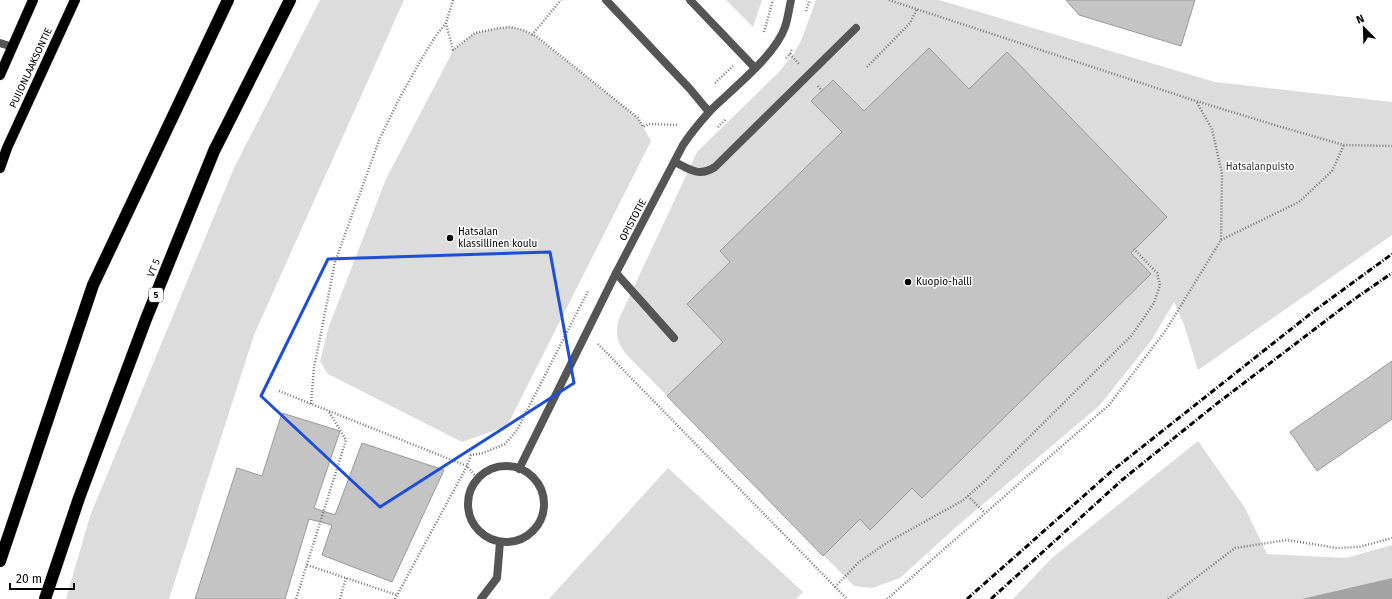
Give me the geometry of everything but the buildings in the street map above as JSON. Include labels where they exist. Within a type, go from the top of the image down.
[{"type":"highway","points":[[0,561],[93,284],[228,0]]},
{"type":"highway","name":"VT 5","points":[[45,599],[87,476],[146,319],[211,159],[290,0]]},
{"type":"main road","points":[[0,75],[33,0]]},
{"type":"main road","name":"PUIJONLAAKSONTIE","points":[[0,168],[75,0]]},
{"type":"street","points":[[606,0],[690,89],[709,112]]},
{"type":"street","points":[[690,0],[755,68]]},
{"type":"street","name":"OPISTOTIE","points":[[519,469],[616,272],[683,145],[709,112],[755,68],[775,46],[785,28],[791,0]]},
{"type":"street","points":[[675,162],[697,172],[707,172],[715,167],[856,28]]},
{"type":"street","points":[[0,43],[12,47]]},
{"type":"street","points":[[616,272],[674,338]]},
{"type":"street","points":[[508,467],[519,469],[530,475],[538,485],[543,496],[544,508],[540,520],[534,530],[524,538],[512,542],[500,542],[489,538],[480,532],[472,522],[468,512],[468,500],[471,489],[478,479],[486,472],[497,468],[508,467]]},
{"type":"street","points":[[481,599],[497,578],[500,542]]},
{"type":"path","points":[[311,404],[314,368],[335,262],[380,138],[399,99],[434,37],[446,24],[453,0]]},
{"type":"path","points":[[532,35],[561,0]]},
{"type":"path","points":[[889,0],[1196,101],[1344,145],[1392,146]]},
{"type":"path","points":[[867,66],[907,27],[917,9]]},
{"type":"path","points":[[446,24],[453,50],[475,33],[499,28],[523,30],[532,35],[638,118],[643,127],[649,124],[677,125]]},
{"type":"path","points":[[887,599],[1108,405],[1166,330],[1221,240],[1222,174],[1212,129],[1196,101]]},
{"type":"path","points":[[1221,240],[1300,202],[1332,171],[1344,145]]},
{"type":"path","points":[[836,587],[859,562],[888,542],[962,501],[968,496],[1132,335],[1154,303],[1160,285],[1157,273],[1134,249]]},
{"type":"path","points":[[597,343],[848,599]]},
{"type":"path","points":[[279,391],[467,466],[478,479]]},
{"type":"path","points":[[296,599],[346,440],[329,411]]},
{"type":"path","points":[[395,599],[467,466]]},
{"type":"path","points":[[968,496],[985,513]]},
{"type":"path","points":[[1168,599],[1235,548],[1287,540],[1337,548],[1358,547],[1392,538]]},
{"type":"path","points":[[307,565],[397,595]]},
{"type":"path","points":[[340,599],[346,578]]},
{"type":"highlighted area","points":[[550,252],[574,383],[380,507],[261,396],[328,259]]},
{"type":"green space","points":[[320,0],[404,0],[254,335],[169,599],[66,599],[90,516],[234,168]]},
{"type":"green space","points":[[726,0],[762,0],[753,27]]},
{"type":"green space","name":"Kuopio-halli","points":[[816,0],[939,0],[1215,82],[1392,102],[1392,235],[1198,370],[1184,325],[1174,302],[1151,341],[1100,405],[955,528],[900,578],[872,588],[854,586],[627,355],[619,343],[617,335],[618,321],[697,152],[779,72],[794,53],[801,41]]},
{"type":"green space","points":[[511,27],[523,30],[536,37],[638,118],[651,141],[507,426],[462,442],[328,374],[320,361],[329,326],[386,179],[453,51],[475,33]]},
{"type":"green space","points":[[1198,441],[1245,508],[1267,554],[1346,558],[1392,545],[1392,578],[1301,599],[1013,599],[1052,558]]},
{"type":"green space","points":[[668,468],[803,592],[796,599],[549,599]]},
{"type":"shaded area","points":[[1392,578],[1392,599],[1301,599]]},
{"type":"railway","points":[[967,599],[1113,470],[1314,311],[1392,254]]},
{"type":"railway","points":[[991,599],[1122,480],[1215,405],[1353,300],[1392,273]]},
{"type":"place","name":"Hatsalan klassillinen koulu","points":[[450,238]]},
{"type":"place","name":"Kuopio-halli","points":[[908,282]]},
{"type":"park label","name":"Hatsalanpuisto","points":[[1260,167]]}]
